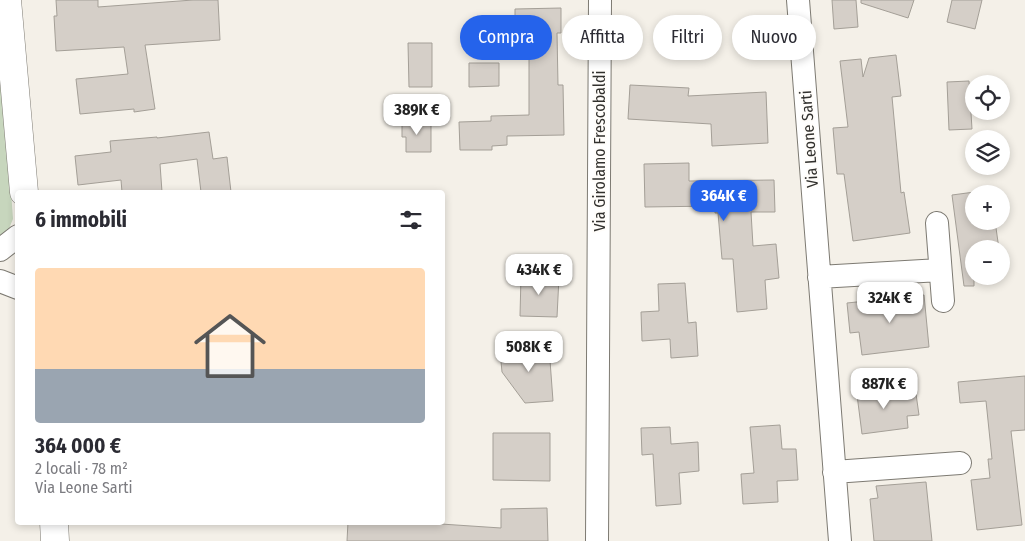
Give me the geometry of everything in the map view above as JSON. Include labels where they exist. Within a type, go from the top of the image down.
[{"type":"street","points":[[7,0],[3,36],[24,190]]},
{"type":"street","name":"Via Girolamo Frescobaldi","points":[[597,541],[600,0]]},
{"type":"street","name":"Via Leone Sarti","points":[[798,0],[840,541]]},
{"type":"street","points":[[937,223],[942,301]]},
{"type":"street","points":[[0,250],[15,238]]},
{"type":"street","points":[[0,258],[15,256]]},
{"type":"street","points":[[819,277],[940,270]]},
{"type":"street","points":[[0,276],[15,271]]},
{"type":"street","points":[[0,281],[15,287]]},
{"type":"street","points":[[834,472],[960,463]]},
{"type":"street","points":[[54,525],[56,541]]},
{"type":"green space","points":[[0,77],[3,80],[13,219],[8,231],[0,236]]},
{"type":"building","points":[[56,0],[98,0],[98,7],[218,0],[220,40],[145,45],[155,109],[134,112],[134,109],[80,114],[76,79],[128,74],[124,47],[56,51],[54,16],[57,16]]},
{"type":"building","points":[[832,0],[856,0],[858,27],[834,29]]},
{"type":"building","points":[[861,0],[914,0],[908,18],[861,3]]},
{"type":"building","points":[[952,0],[982,0],[975,29],[947,22]]},
{"type":"building","points":[[561,8],[561,33],[557,33],[558,85],[563,85],[564,135],[507,136],[507,145],[492,146],[492,150],[460,150],[459,122],[491,121],[491,116],[529,115],[529,60],[552,60],[552,15],[515,15],[515,9]]},
{"type":"building","points":[[408,43],[432,43],[432,87],[409,87]]},
{"type":"building","points":[[896,55],[901,96],[892,97],[901,193],[904,192],[910,233],[853,241],[844,174],[837,174],[833,128],[848,127],[840,61],[861,59],[863,77],[869,58]]},
{"type":"building","points":[[469,63],[499,63],[499,86],[469,87]]},
{"type":"building","points":[[965,81],[965,120],[971,120],[972,129],[949,130],[947,82]]},
{"type":"building","points":[[630,85],[689,88],[688,96],[766,92],[768,143],[712,146],[711,124],[628,119]]},
{"type":"building","points":[[402,122],[431,122],[431,152],[406,152],[406,137],[402,137]]},
{"type":"building","points":[[209,132],[213,159],[227,157],[231,190],[201,190],[197,159],[160,164],[162,190],[122,190],[121,180],[78,185],[75,156],[111,152],[110,141]]},
{"type":"building","points":[[689,163],[689,181],[774,180],[775,212],[751,212],[753,246],[776,244],[779,278],[765,280],[767,309],[737,312],[733,259],[722,259],[718,213],[715,213],[715,206],[645,207],[644,164]]},
{"type":"building","points":[[965,193],[965,230],[996,230],[998,240],[965,240],[965,285],[974,286],[964,286],[952,195]]},
{"type":"building","points":[[521,276],[559,277],[557,317],[520,316]]},
{"type":"building","points":[[685,283],[688,323],[696,322],[698,356],[671,358],[670,339],[642,341],[641,312],[659,311],[658,284]]},
{"type":"building","points":[[924,295],[929,347],[862,355],[859,332],[850,333],[847,303]]},
{"type":"building","points":[[549,347],[553,401],[525,403],[502,372],[500,351]]},
{"type":"building","points":[[1025,376],[1025,430],[1011,431],[1022,525],[977,530],[971,480],[990,478],[988,459],[992,459],[986,401],[960,403],[958,382]]},
{"type":"building","points":[[883,384],[884,398],[916,394],[919,415],[907,416],[908,428],[862,434],[856,387]]},
{"type":"building","points":[[780,425],[782,449],[796,449],[798,480],[777,481],[778,502],[743,504],[741,474],[754,473],[750,427]]},
{"type":"building","points":[[670,427],[671,444],[698,442],[699,471],[679,473],[681,504],[656,506],[653,454],[642,455],[641,428]]},
{"type":"building","points":[[493,433],[550,433],[550,481],[493,480]]},
{"type":"building","points":[[926,482],[932,541],[874,541],[870,499],[878,498],[876,486]]},
{"type":"building","points":[[547,508],[548,541],[347,541],[348,525],[445,524],[501,528],[501,509]]}]
